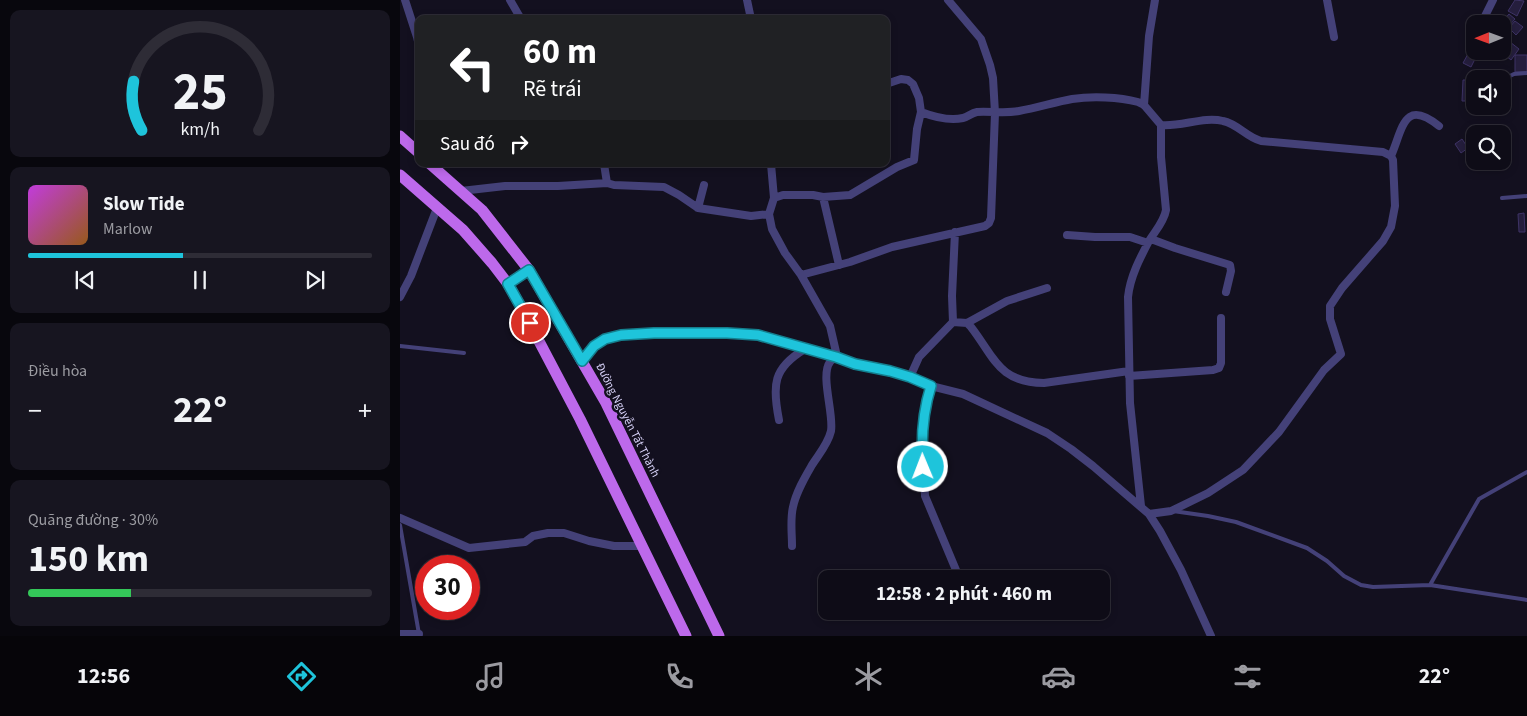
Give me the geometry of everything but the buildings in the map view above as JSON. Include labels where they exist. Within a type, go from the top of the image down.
[{"type":"main road","points":[[400,136],[415,149]]},
{"type":"main road","name":"Đường Nguyễn Tất Thành","points":[[435,167],[482,210],[529,270],[606,403],[719,636]]},
{"type":"main road","points":[[400,175],[463,230],[508,284],[580,419],[686,636]]},
{"type":"main road","points":[[508,284],[529,270]]},
{"type":"street","points":[[405,0],[415,31]]},
{"type":"street","points":[[510,0],[519,15]]},
{"type":"street","points":[[747,0],[750,15]]},
{"type":"street","points":[[801,275],[859,260],[892,247],[985,226],[990,221],[995,113],[993,78],[981,39],[948,0]]},
{"type":"street","points":[[1144,105],[1149,36],[1154,0]]},
{"type":"street","points":[[1327,0],[1334,37]]},
{"type":"street","points":[[1486,15],[1493,0]]},
{"type":"street","points":[[774,198],[783,195],[813,195],[823,198],[850,195],[897,166],[914,160],[916,129],[921,112],[919,98],[913,84],[908,80],[901,79],[890,83]]},
{"type":"street","points":[[921,112],[952,119],[964,118],[972,113],[1019,111],[1085,97],[1131,100],[1144,105],[1161,126],[1161,157],[1166,210],[1162,223],[1149,241],[1129,289],[1129,374],[1132,425],[1141,506]]},
{"type":"street","points":[[1149,514],[1171,511],[1208,493],[1243,470],[1279,432],[1324,370],[1341,354],[1330,319],[1330,306],[1342,288],[1383,241],[1391,227],[1395,195],[1394,165],[1391,156],[1406,121],[1412,115],[1417,114],[1425,116],[1439,126]]},
{"type":"street","points":[[1161,126],[1176,126],[1219,120],[1229,122],[1249,137],[1261,141],[1383,152],[1391,156]]},
{"type":"street","points":[[604,167],[607,183]]},
{"type":"street","points":[[771,167],[774,198],[769,214],[772,229],[830,326],[836,357]]},
{"type":"street","points":[[461,191],[505,186],[558,186],[607,183],[614,186],[664,187],[698,208],[751,216],[769,214]]},
{"type":"street","points":[[698,208],[704,185]]},
{"type":"street","points":[[823,198],[839,265]]},
{"type":"street","points":[[400,297],[411,276],[437,208]]},
{"type":"street","points":[[910,377],[919,357],[953,322],[952,296],[955,232]]},
{"type":"street","points":[[1068,235],[1107,238],[1130,237],[1230,265],[1231,270],[1226,292]]},
{"type":"street","points":[[953,322],[967,323],[1007,301],[1047,288]]},
{"type":"street","points":[[967,323],[991,358],[1002,370],[1011,377],[1032,383],[1044,383],[1129,374],[1213,370],[1220,368],[1222,362],[1221,318]]},
{"type":"street","points":[[582,361],[594,346],[605,339],[621,335],[654,333],[758,335],[855,364],[890,371],[931,386],[963,394],[1047,433],[1093,466],[1141,506],[1149,514],[1160,531],[1181,570],[1211,636]]},
{"type":"street","points":[[779,420],[775,402],[775,386],[778,375],[784,364],[805,349]]},
{"type":"street","points":[[792,546],[793,507],[800,488],[830,436],[832,428],[827,369],[830,362],[836,357]]},
{"type":"street","points":[[931,386],[928,397],[922,456],[925,496],[956,570]]},
{"type":"street","points":[[400,518],[469,548],[525,542],[533,536],[548,533],[564,533],[614,546],[643,546]]},
{"type":"street","points":[[400,634],[419,635]]},
{"type":"lane","points":[[1511,76],[1527,74]]},
{"type":"lane","points":[[1502,198],[1527,196]]},
{"type":"lane","points":[[400,346],[464,352]]},
{"type":"lane","points":[[1430,585],[1479,499],[1527,472]]},
{"type":"lane","points":[[1171,511],[1236,522],[1307,548],[1327,561],[1350,580],[1361,585],[1373,587],[1430,585],[1527,600]]},
{"type":"lane","points":[[400,525],[419,635]]},
{"type":"route","points":[[530,323],[508,284],[529,270],[582,361],[594,346],[605,339],[621,335],[727,333],[758,335],[855,364],[910,377],[931,386],[923,438],[923,467]]}]
